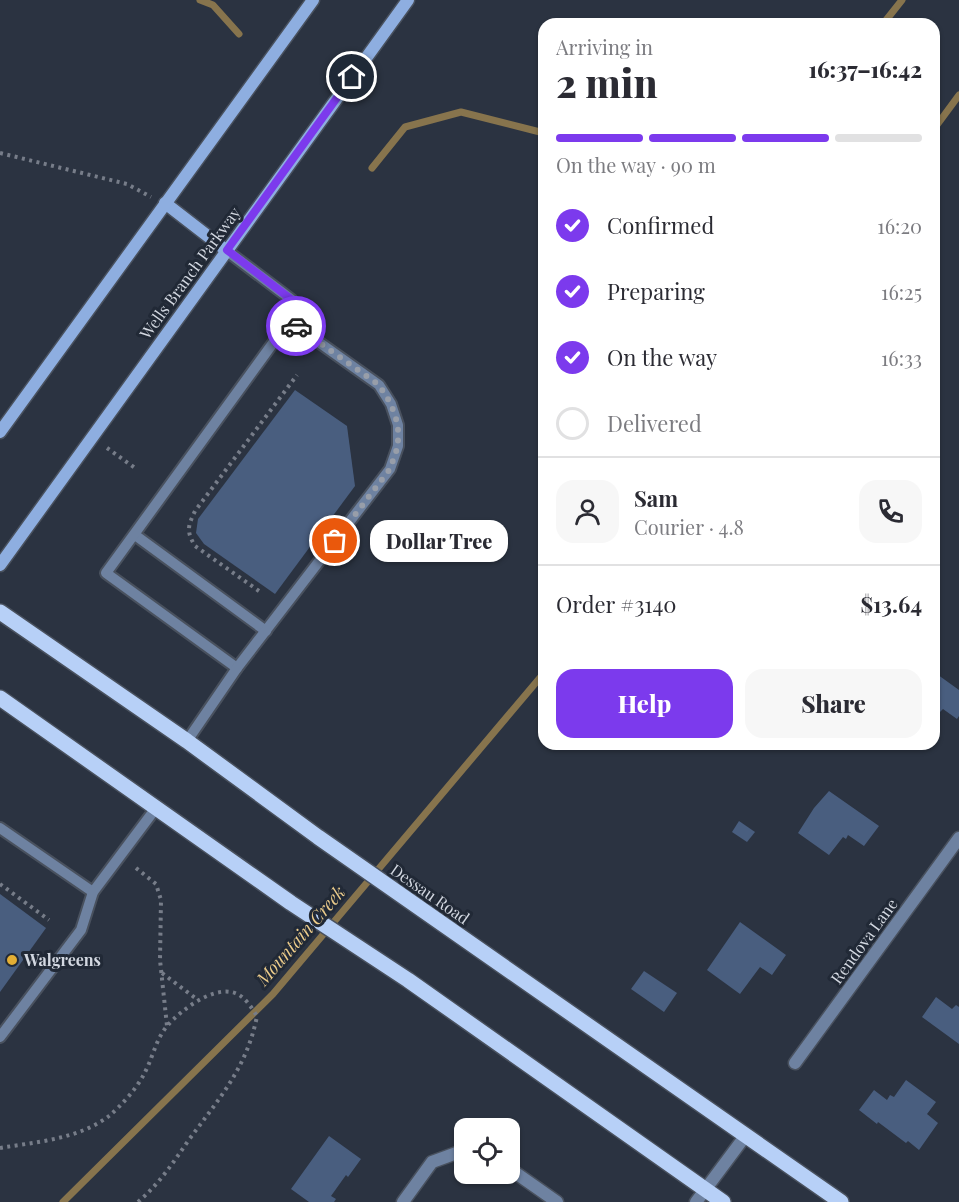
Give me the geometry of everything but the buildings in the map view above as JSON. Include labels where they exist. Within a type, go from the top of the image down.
[{"type":"main road","name":"Dessau Road","points":[[0,612],[187,741],[428,915],[841,1202]]},
{"type":"main road","points":[[0,698],[291,903],[408,980],[700,1196],[723,1202]]},
{"type":"street","points":[[0,432],[313,0]]},
{"type":"street","name":"Wells Branch Parkway","points":[[0,565],[408,0]]},
{"type":"street","points":[[165,203],[227,250]]},
{"type":"street","name":"Rendova Lane","points":[[795,1064],[959,838]]},
{"type":"street","points":[[700,1196],[746,1135]]},
{"type":"street","points":[[403,1202],[432,1162],[454,1154]]},
{"type":"street","points":[[520,1176],[557,1202]]},
{"type":"lane","points":[[227,250],[292,300],[289,321],[106,573],[237,668]]},
{"type":"lane","points":[[187,741],[237,668],[390,469],[398,446],[398,425],[391,404],[379,385],[289,321]]},
{"type":"lane","points":[[135,535],[266,631]]},
{"type":"lane","points":[[0,1037],[81,930],[93,892],[156,807]]},
{"type":"lane","points":[[0,828],[93,892]]},
{"type":"path","points":[[0,153],[127,184],[165,203]]},
{"type":"path","points":[[259,591],[195,546],[188,526],[195,511],[297,375]]},
{"type":"path","points":[[107,448],[135,468]]},
{"type":"path","points":[[136,868],[156,884],[161,900],[162,974],[167,1026]]},
{"type":"path","points":[[0,884],[49,920]]},
{"type":"path","points":[[162,974],[199,1000]]},
{"type":"path","points":[[0,1148],[47,1140],[88,1129],[110,1115],[144,1076],[167,1026],[191,1003],[212,995],[231,992],[246,1000],[257,1017],[252,1041],[232,1081],[156,1187],[138,1202]]},
{"type":"waterway","points":[[200,0],[213,5],[239,34]]},
{"type":"waterway","points":[[888,18],[902,0]]},
{"type":"waterway","name":"Mountain Creek","points":[[940,121],[959,95]]},
{"type":"waterway","points":[[372,168],[405,127],[461,112],[538,131]]},
{"type":"waterway","name":"Mountain Creek","points":[[63,1202],[273,994],[538,680]]},
{"type":"way so far","points":[[296,326],[379,385],[391,404],[398,425],[398,446],[390,469],[335,541]]},
{"type":"place","name":"Dollar Tree","points":[[335,541]]},
{"type":"place","name":"Walgreens","points":[[12,960]]},
{"type":"route","points":[[296,326],[289,321],[292,300],[227,250],[352,77]]}]
